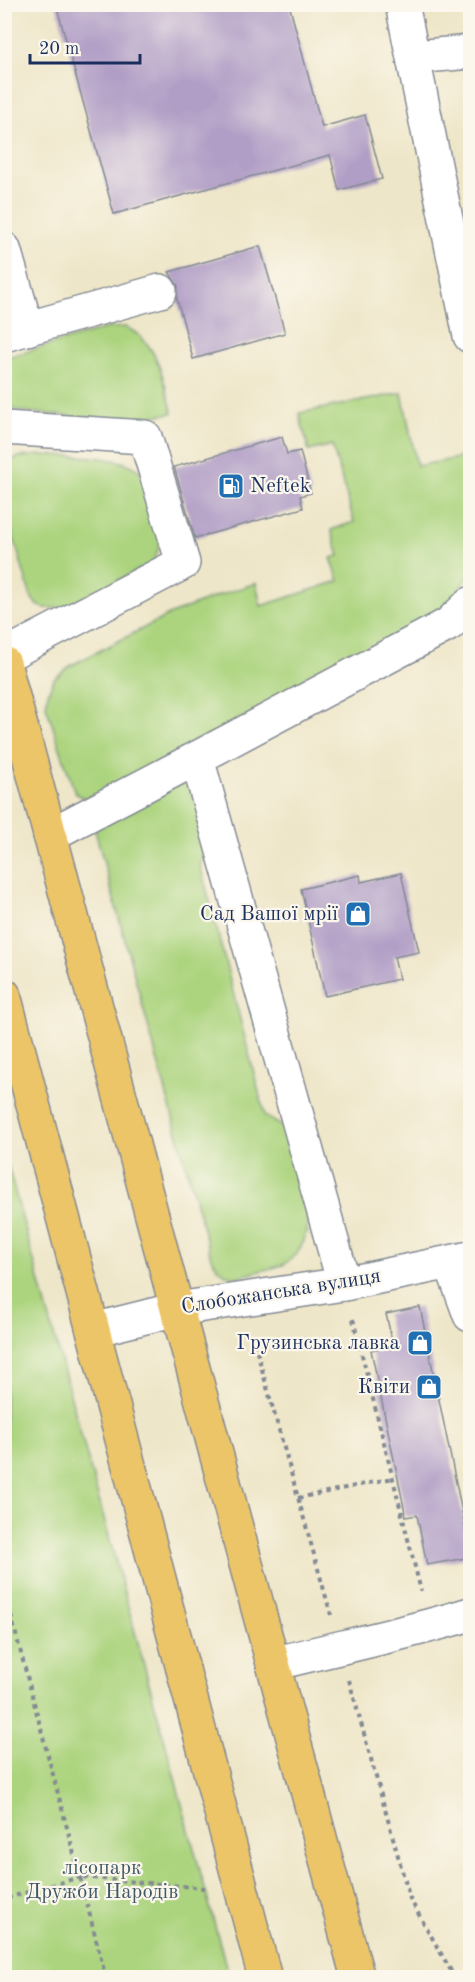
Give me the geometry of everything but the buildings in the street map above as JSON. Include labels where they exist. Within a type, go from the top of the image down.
[{"type":"main road","points":[[4,663],[358,1977]]},
{"type":"main road","points":[[4,995],[265,1977]]},
{"type":"street","points":[[402,4],[420,56],[471,336]]},
{"type":"street","points":[[420,56],[471,52]]},
{"type":"street","points":[[4,249],[16,332],[160,291]]},
{"type":"street","points":[[4,428],[145,437],[183,563],[4,656]]},
{"type":"street","points":[[50,835],[450,624],[471,604]]},
{"type":"street","points":[[197,758],[344,1284]]},
{"type":"street","points":[[461,1260],[471,1315]]},
{"type":"street","name":"Слобожанська вулиця","points":[[93,1330],[177,1309],[344,1284],[461,1260]]},
{"type":"street","points":[[273,1664],[471,1614]]},
{"type":"path","points":[[344,1284],[430,1626]]},
{"type":"path","points":[[298,1498],[393,1478]]},
{"type":"path","points":[[4,1589],[106,1977]]},
{"type":"path","points":[[4,1899],[80,1877],[201,1888],[241,1886]]},
{"type":"green space","points":[[125,327],[136,333],[152,352],[158,363],[173,413],[129,420],[19,411],[5,405],[4,358],[107,328]]},
{"type":"green space","points":[[402,393],[417,466],[470,456],[470,573],[452,600],[425,623],[87,800],[75,793],[46,706],[54,679],[70,666],[171,614],[217,596],[256,583],[261,606],[339,581],[331,558],[339,556],[331,530],[354,522],[332,445],[309,451],[299,413]]},
{"type":"green space","points":[[40,455],[95,457],[135,467],[142,474],[158,525],[160,542],[153,563],[63,608],[45,608],[37,605],[31,597],[5,508],[4,462],[19,457]]},
{"type":"green space","points":[[176,782],[187,783],[219,840],[200,864],[265,1116],[290,1131],[309,1219],[304,1241],[296,1255],[283,1265],[238,1277],[227,1275],[211,1258],[95,830]]},
{"type":"green space","name":"лісопарк Дружби Народів","points":[[5,1155],[229,1977],[5,1977]]},
{"type":"place","name":"Neftek","points":[[231,486]]},
{"type":"place","name":"Сад Вашої мрії","points":[[358,914]]},
{"type":"place","name":"Грузинська лавка","points":[[420,1343]]},
{"type":"place","name":"Квіти","points":[[429,1387]]}]
